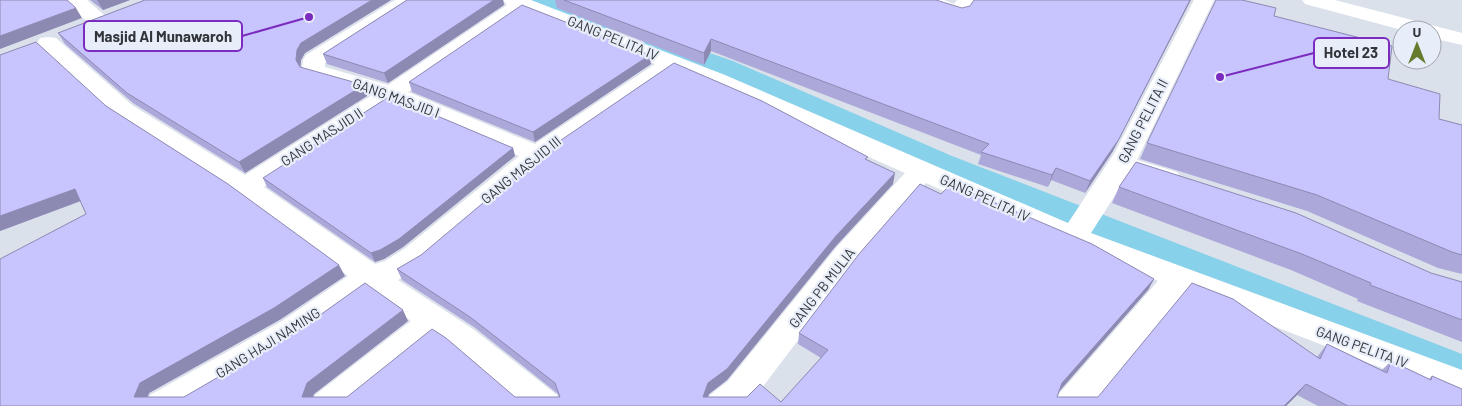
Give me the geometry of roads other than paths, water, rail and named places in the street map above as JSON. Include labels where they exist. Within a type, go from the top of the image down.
[{"type":"street","points":[[76,0],[75,32],[123,110],[245,186],[434,321],[462,338],[545,406]]},
{"type":"street","name":"GANG MASJID I","points":[[409,0],[314,60],[313,71],[391,93],[537,154]]},
{"type":"street","points":[[924,0],[963,6]]},
{"type":"street","name":"GANG PELITA II","points":[[1081,226],[1122,164],[1204,0]]},
{"type":"street","points":[[1312,0],[1392,21]]},
{"type":"street","name":"GANG MASJID II","points":[[245,186],[391,93],[517,2]]},
{"type":"street","name":"GANG PELITA IV","points":[[517,2],[673,62],[923,170],[1081,226],[1178,279],[1462,385]]},
{"type":"street","points":[[1442,35],[1462,40]]},
{"type":"street","name":"GANG MASJID III","points":[[370,276],[394,270],[414,257],[537,154],[673,62]]},
{"type":"street","points":[[1122,164],[1196,186]]},
{"type":"street","name":"GANG PB MULIA","points":[[722,406],[740,391],[846,256],[923,170]]},
{"type":"street","name":"GANG HAJI NAMING","points":[[162,406],[293,330],[370,276]]},
{"type":"street","points":[[1070,406],[1128,334],[1178,279]]},
{"type":"street","points":[[327,406],[434,321]]},
{"type":"waterway","points":[[541,0],[603,23]]},
{"type":"waterway","points":[[657,44],[722,68],[939,164],[1462,374]]},
{"type":"place","name":"Masjid Al Munawaroh","points":[[309,17]]},
{"type":"place","name":"Hotel 23","points":[[1220,77]]}]
